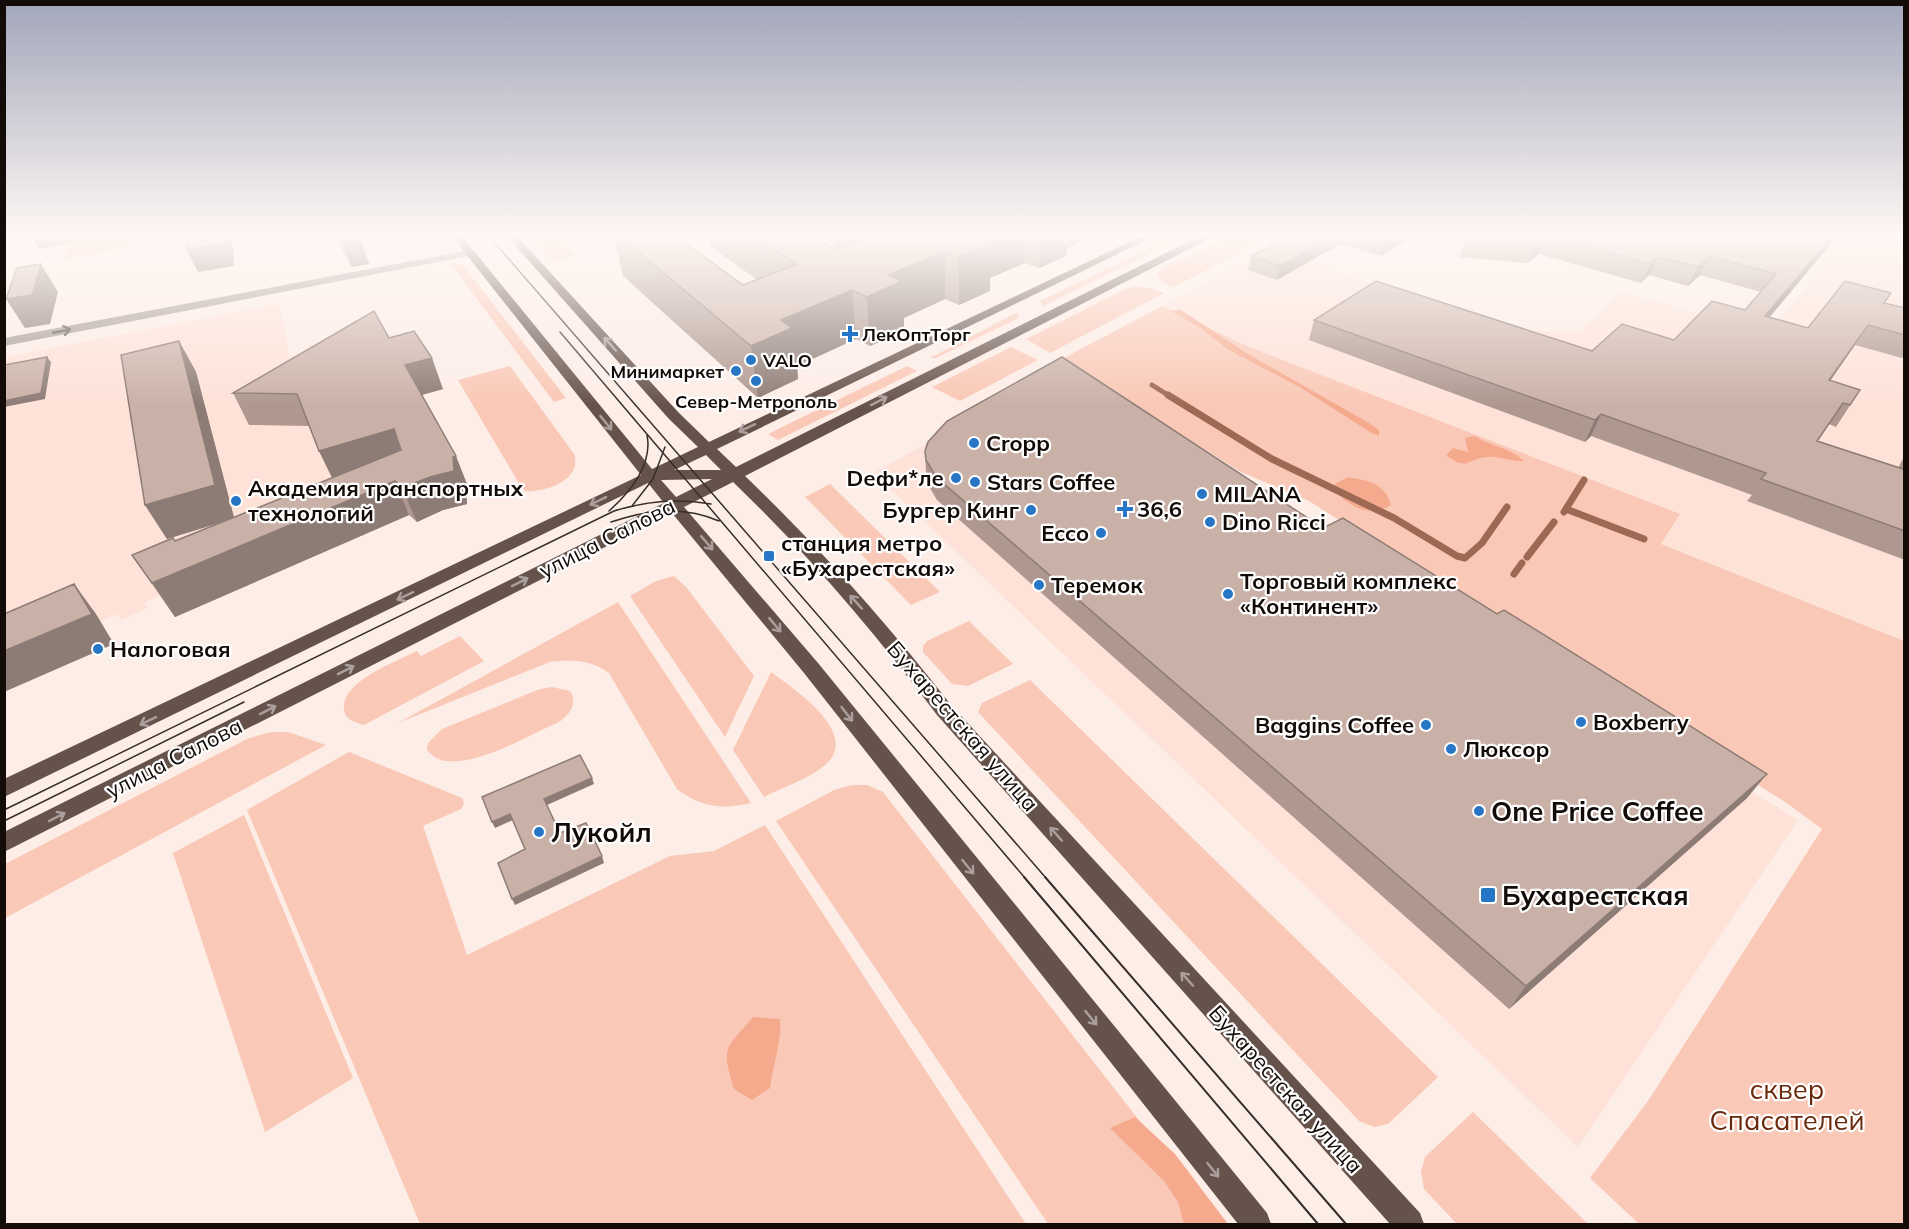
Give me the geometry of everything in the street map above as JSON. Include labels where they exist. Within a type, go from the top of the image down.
[{"type":"main road","points":[[501,291],[614,433],[810,668],[1257,1224]]},
{"type":"main road","name":"Бухарестская улица","points":[[562,291],[674,416],[781,519],[880,629],[944,710],[1409,1224]]},
{"type":"main road","name":"улица Салова","points":[[4,789],[708,447],[918,357],[1011,302],[1033,291]]},
{"type":"main road","name":"улица Салова","points":[[4,843],[1097,291]]},
{"type":"main road","points":[[1011,302],[1048,316]]},
{"type":"main road","points":[[918,357],[930,366],[946,368]]},
{"type":"main road","points":[[651,475],[734,474]]},
{"type":"street","points":[[4,342],[269,291]]},
{"type":"shaded area","points":[[1189,291],[1399,291],[1522,331],[1580,331],[1622,292],[1709,316],[1775,323],[1803,291],[1904,291],[1904,641],[1661,544],[1680,514],[1247,346],[1162,306]]},
{"type":"shaded area","name":"Академия транспортных технологий","points":[[280,305],[290,356],[338,344],[448,388],[417,397],[469,489],[466,490],[467,504],[443,510],[417,522],[411,514],[175,617],[160,596],[144,603],[147,608],[121,620],[117,614],[101,621],[114,644],[5,692],[5,357]]},
{"type":"shaded area","points":[[1181,310],[1248,354],[1369,423],[1379,430],[1379,436],[1301,388],[1229,350],[1200,328],[1171,311]]},
{"type":"shaded area","points":[[1056,371],[1798,820],[1578,1147],[874,473]]},
{"type":"shaded area","points":[[1475,436],[1519,456],[1524,461],[1491,457],[1463,463],[1446,455],[1453,448],[1468,452],[1465,438]]},
{"type":"shaded area","points":[[1348,477],[1375,484],[1385,492],[1391,505],[1375,511],[1353,506],[1334,490],[1335,484]]},
{"type":"shaded area","points":[[753,1017],[780,1019],[780,1028],[779,1045],[770,1088],[752,1100],[734,1089],[727,1056],[731,1043]]},
{"type":"shaded area","points":[[1135,1117],[1175,1154],[1228,1224],[1184,1224],[1178,1202],[1164,1181],[1110,1128]]},
{"type":"green space","points":[[471,291],[483,291],[566,398],[554,402]]},
{"type":"green space","points":[[1060,291],[1073,291],[1043,306],[1040,301]]},
{"type":"green space","points":[[1120,291],[1164,293],[1050,353],[1026,339]]},
{"type":"green space","name":"cквер Спасателей","points":[[1162,306],[1247,346],[1680,514],[1661,544],[1904,641],[1904,1224],[1639,1224],[1590,1178],[1648,1101],[1822,829],[1785,802],[1309,501],[1239,471],[1062,359]]},
{"type":"green space","points":[[1016,313],[1019,315],[1017,319],[936,358],[930,358]]},
{"type":"green space","points":[[1011,347],[1038,360],[960,401],[932,387]]},
{"type":"green space","points":[[510,366],[574,454],[573,471],[568,478],[552,487],[525,491],[521,487],[458,380]]},
{"type":"green space","points":[[907,366],[917,371],[778,440],[768,434]]},
{"type":"green space","points":[[830,484],[940,592],[911,605],[805,497]]},
{"type":"green space","points":[[674,576],[686,587],[754,676],[725,737],[630,596],[656,581]]},
{"type":"green space","points":[[618,602],[751,803],[731,806],[712,805],[695,800],[677,789],[609,673],[588,663],[550,662],[398,723]]},
{"type":"green space","points":[[969,621],[1013,664],[968,686],[952,684],[923,652],[923,646],[927,641]]},
{"type":"green space","points":[[460,636],[484,661],[364,725],[346,716],[345,699],[360,681],[417,651],[421,656]]},
{"type":"green space","points":[[771,672],[820,713],[830,726],[835,740],[834,753],[819,770],[764,797],[733,750]]},
{"type":"green space","points":[[1030,680],[1438,1077],[1388,1124],[1374,1127],[1359,1121],[978,712],[982,703]]},
{"type":"green space","points":[[552,687],[570,691],[573,700],[569,712],[559,722],[504,748],[474,758],[459,761],[443,760],[427,750],[428,743],[442,729],[540,689]]},
{"type":"green space","points":[[270,732],[288,732],[326,745],[5,918],[5,864],[247,739]]},
{"type":"green space","points":[[349,752],[462,798],[464,803],[461,809],[423,826],[467,955],[670,856],[714,851],[765,825],[1026,1224],[420,1224],[247,810]]},
{"type":"green space","points":[[852,785],[867,785],[883,792],[1220,1224],[1048,1224],[776,821],[834,790]]},
{"type":"green space","points":[[244,815],[353,1078],[265,1132],[173,853]]},
{"type":"green space","points":[[1473,1112],[1588,1224],[1457,1224],[1424,1189],[1421,1172],[1425,1157]]},
{"type":"building","points":[[9,291],[33,291],[32,295],[6,299]]},
{"type":"building","points":[[686,291],[849,291],[781,320],[792,328],[751,346]]},
{"type":"building","points":[[855,291],[879,291],[867,297]]},
{"type":"building","points":[[1360,291],[1408,291],[1592,351],[1622,324],[1674,340],[1712,301],[1745,310],[1761,291],[1786,291],[1765,316],[1808,328],[1837,291],[1885,291],[1891,293],[1884,303],[1905,308],[1905,335],[1868,325],[1829,380],[1860,390],[1850,405],[1843,403],[1817,441],[1903,469],[1905,465],[1905,531],[1761,479],[1766,473],[1601,414],[1595,420],[1314,320]]},
{"type":"building","points":[[374,311],[389,338],[414,331],[432,358],[405,365],[456,456],[453,457],[454,471],[402,488],[395,481],[152,583],[132,555],[173,538],[175,541],[401,450],[394,429],[319,451],[297,394],[233,393]]},
{"type":"building","points":[[179,341],[215,485],[145,505],[121,355]]},
{"type":"building","points":[[47,357],[41,393],[4,401],[4,365]]},
{"type":"building","points":[[1062,357],[1323,528],[1343,518],[1497,614],[1504,610],[1767,774],[1526,986],[936,477],[926,460],[925,451],[928,442],[947,421]]},
{"type":"building","points":[[74,584],[92,614],[4,651],[4,614]]},
{"type":"building","name":"Лукойл","points":[[580,755],[592,778],[544,799],[560,833],[586,823],[602,856],[512,899],[498,863],[525,849],[510,814],[492,822],[482,797]]},
{"type":"waterway","points":[[1152,385],[1171,397]]},
{"type":"waterway","points":[[1168,395],[1272,459],[1394,518],[1457,556],[1465,558],[1482,543],[1507,507]]},
{"type":"waterway","points":[[1564,512],[1584,480]]},
{"type":"waterway","points":[[1566,509],[1644,539]]},
{"type":"waterway","points":[[1527,557],[1554,522]]},
{"type":"waterway","points":[[1514,574],[1522,563]]},
{"type":"tram line","points":[[537,291],[1046,878]]},
{"type":"tram line","points":[[560,332],[663,453]]},
{"type":"tram line","points":[[609,511],[632,487],[638,477],[647,457],[647,435]]},
{"type":"tram line","points":[[663,453],[665,447]]},
{"type":"tram line","points":[[632,506],[653,479],[663,453]]},
{"type":"tram line","points":[[663,453],[706,503]]},
{"type":"tram line","points":[[4,810],[614,511],[662,502],[706,503]]},
{"type":"tram line","points":[[706,503],[711,504]]},
{"type":"tram line","points":[[706,503],[1025,878]]},
{"type":"tram line","points":[[611,522],[665,511],[692,513],[719,521]]},
{"type":"tram line","points":[[4,821],[244,702]]},
{"type":"tram line","points":[[1024,877],[1318,1224]]},
{"type":"tram line","points":[[1045,877],[1346,1224]]},
{"type":"place","name":"ЛекОптТорг","points":[[850,334]]},
{"type":"place","name":"VALO","points":[[751,360]]},
{"type":"place","name":"Минимаркет","points":[[736,371]]},
{"type":"place","name":"Север-Метрополь","points":[[756,381]]},
{"type":"place","name":"Cropp","points":[[974,443]]},
{"type":"place","name":"Dефи*ле","points":[[956,478]]},
{"type":"place","name":"Stars Coffee","points":[[975,482]]},
{"type":"place","name":"MILANA","points":[[1202,494]]},
{"type":"place","name":"Академия транспортных технологий","points":[[236,501]]},
{"type":"place","name":"36,6","points":[[1125,509]]},
{"type":"place","name":"Бургер Кинг","points":[[1031,510]]},
{"type":"place","name":"Dino Ricci","points":[[1210,522]]},
{"type":"place","name":"Ecco","points":[[1101,533]]},
{"type":"place","name":"станция метро «Бухарестская»","points":[[769,556]]},
{"type":"place","name":"Теремок","points":[[1039,585]]},
{"type":"place","name":"Торговый комплекс «Континент»","points":[[1228,594]]},
{"type":"place","name":"Налоговая","points":[[98,649]]},
{"type":"place","name":"Boxberry","points":[[1581,722]]},
{"type":"place","name":"Baggins Coffee","points":[[1426,725]]},
{"type":"place","name":"Люксор","points":[[1451,749]]},
{"type":"place","name":"One Price Coffee","points":[[1479,811]]},
{"type":"place","name":"Лукойл","points":[[539,832]]},
{"type":"place","name":"Бухарестская","points":[[1488,895]]}]
